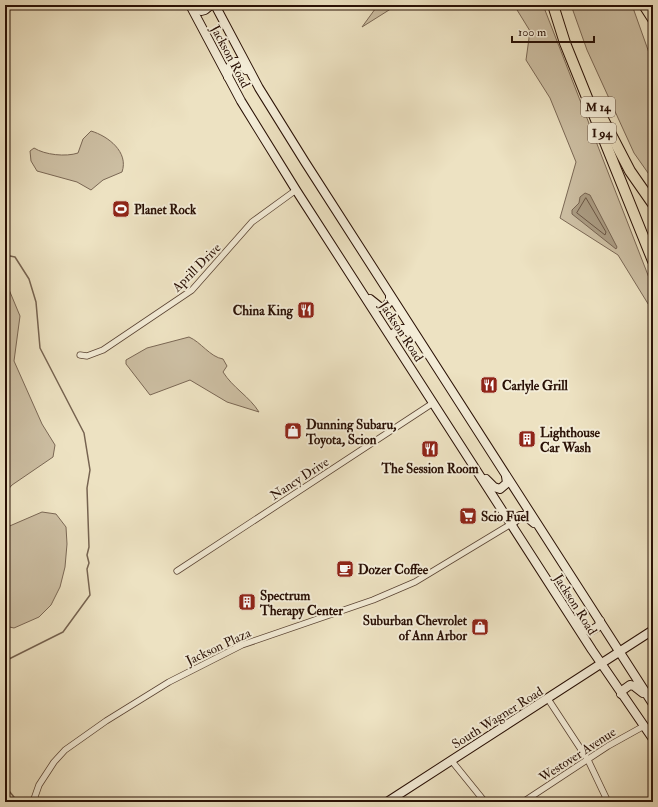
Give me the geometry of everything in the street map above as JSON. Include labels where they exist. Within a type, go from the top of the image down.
[{"type":"highway","name":"M 14","points":[[554,5],[614,143],[630,171],[653,204]]},
{"type":"highway","name":"I 94","points":[[554,5],[565,42],[653,261]]},
{"type":"highway","points":[[644,5],[653,19]]},
{"type":"main road","points":[[192,5],[201,11],[205,10],[211,5]]},
{"type":"main road","name":"Jackson Road","points":[[192,5],[228,77],[296,190],[391,335],[601,664],[653,739]]},
{"type":"main road","name":"Jackson Road","points":[[215,5],[259,88],[390,296],[653,704]]},
{"type":"main road","points":[[228,77],[230,64],[239,62],[259,88]]},
{"type":"main road","points":[[361,290],[380,307],[388,304],[390,296]]},
{"type":"main road","points":[[391,335],[400,329],[405,329],[422,345]]},
{"type":"main road","points":[[476,469],[497,489],[505,486],[507,483],[506,476]]},
{"type":"main road","points":[[511,524],[516,517],[526,516],[544,534]]},
{"type":"main road","points":[[564,606],[587,630],[595,629],[600,621]]},
{"type":"main road","name":"South Wagner Road","points":[[387,802],[653,630]]},
{"type":"main road","points":[[621,694],[626,687],[634,686],[653,704]]},
{"type":"street","name":"Aprill Drive","points":[[80,355],[87,356],[103,350],[192,290],[252,222],[296,190]]},
{"type":"street","name":"Nancy Drive","points":[[177,571],[433,403]]},
{"type":"street","name":"Jackson Plaza","points":[[32,802],[39,785],[54,762],[65,750],[106,721],[170,682],[221,655],[257,639],[373,600],[408,585],[511,524]]},
{"type":"street","points":[[548,699],[588,760],[608,802]]},
{"type":"street","name":"Westover Avenue","points":[[523,802],[608,746],[644,726]]},
{"type":"street","points":[[451,760],[485,802]]},
{"type":"shaded area","points":[[378,5],[397,5],[362,27]]},
{"type":"shaded area","points":[[514,5],[543,5],[653,288],[653,316],[650,307],[618,255],[560,218],[576,162],[550,98],[526,60],[530,31]]},
{"type":"shaded area","points":[[571,5],[632,5],[653,64],[653,180],[634,153],[587,50]]},
{"type":"shaded area","points":[[91,131],[98,133],[116,146],[122,158],[122,172],[103,180],[91,190],[77,182],[37,171],[31,161],[30,151],[34,148],[56,155],[78,153],[83,139]]},
{"type":"shaded area","points":[[5,280],[20,316],[14,361],[42,424],[55,445],[53,457],[12,485],[5,493]]},
{"type":"shaded area","points":[[189,337],[198,342],[218,358],[223,359],[227,366],[223,372],[227,378],[251,401],[259,412],[227,402],[190,380],[150,395],[126,364],[126,360],[147,348]]},
{"type":"shaded area","points":[[42,512],[56,514],[66,527],[67,544],[65,567],[60,587],[51,605],[39,617],[14,628],[5,626],[5,528]]},
{"type":"water","points":[[585,193],[590,195],[617,247],[616,249],[572,214],[572,210],[579,203],[580,197]]},
{"type":"waterway","points":[[5,255],[15,257],[29,279],[36,302],[40,348],[84,433],[90,470],[87,488],[89,547],[87,555],[89,563],[87,569],[90,595],[63,632],[5,661]]},
{"type":"waterway","points":[[5,786],[18,802]]},
{"type":"place","name":"Planet Rock","points":[[121,209]]},
{"type":"place","name":"China King","points":[[306,310]]},
{"type":"place","name":"Carlyle Grill","points":[[489,385]]},
{"type":"place","name":"Dunning Subaru, Toyota, Scion","points":[[293,431]]},
{"type":"place","name":"Lighthouse Car Wash","points":[[527,439]]},
{"type":"place","name":"The Session Room","points":[[430,449]]},
{"type":"place","name":"Scio Fuel","points":[[468,516]]},
{"type":"place","name":"Dozer Coffee","points":[[345,569]]},
{"type":"place","name":"Spectrum Therapy Center","points":[[247,602]]},
{"type":"place","name":"Suburban Chevrolet of Ann Arbor","points":[[480,627]]}]
